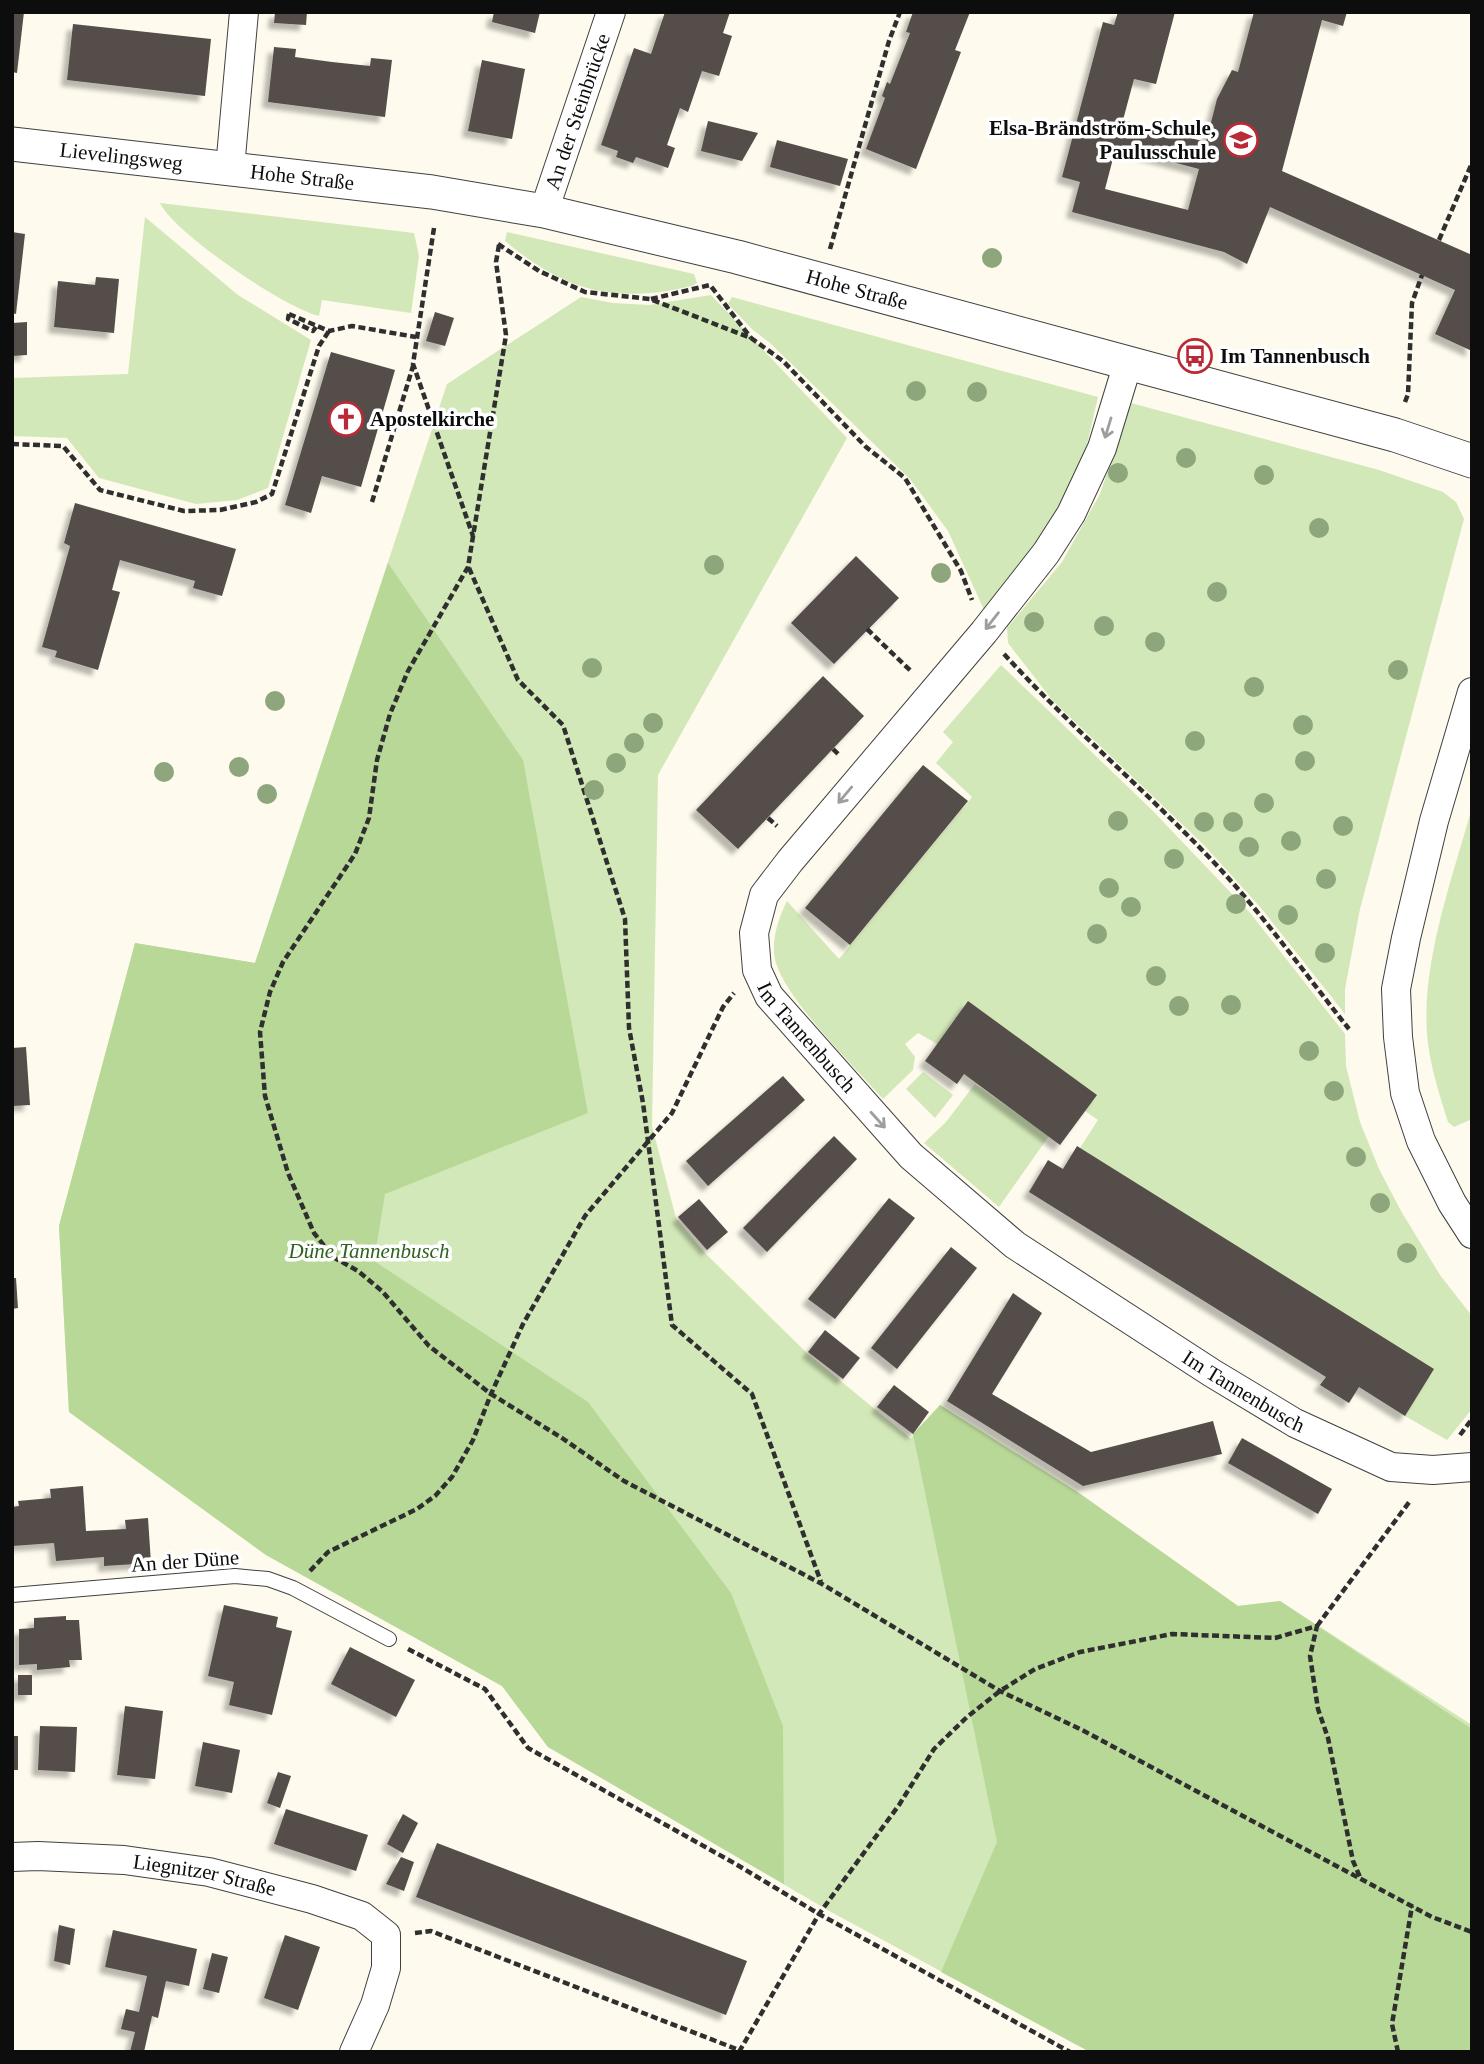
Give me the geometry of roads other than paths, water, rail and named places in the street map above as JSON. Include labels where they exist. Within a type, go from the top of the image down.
[{"type":"street","points":[[230,169],[244,12]]},
{"type":"street","name":"An der Steinbrücke","points":[[544,211],[611,12]]},
{"type":"street","name":"Lievelingsweg","points":[[12,144],[230,169]]},
{"type":"street","name":"Hohe Straße","points":[[230,169],[432,192],[544,211],[737,257],[1395,435],[1472,461]]},
{"type":"street","name":"Im Tannenbusch","points":[[1128,363],[1102,448],[1071,514],[1046,553],[984,632],[764,895],[754,933],[757,970],[769,996],[911,1156],[1015,1245],[1212,1373],[1295,1423],[1391,1467],[1433,1470],[1472,1467]]},
{"type":"street","points":[[1472,692],[1434,821],[1396,989],[1398,1037],[1405,1093],[1421,1141],[1452,1203],[1472,1234]]},
{"type":"street","name":"Liegnitzer Straße","points":[[12,1857],[124,1860],[209,1872],[312,1899],[362,1916],[386,1935],[386,1968],[375,2005],[354,2052]]},
{"type":"lane","name":"An der Düne","points":[[12,1595],[235,1576],[268,1579],[293,1588],[389,1639]]},
{"type":"place","name":"Elsa-Brändström-Schule, Paulusschule","points":[[1241,140]]},
{"type":"place","name":"Im Tannenbusch","points":[[1195,356]]},
{"type":"place","name":"Apostelkirche","points":[[346,419]]},
{"type":"park label","name":"Düne Tannenbusch","points":[[369,1251]]}]
